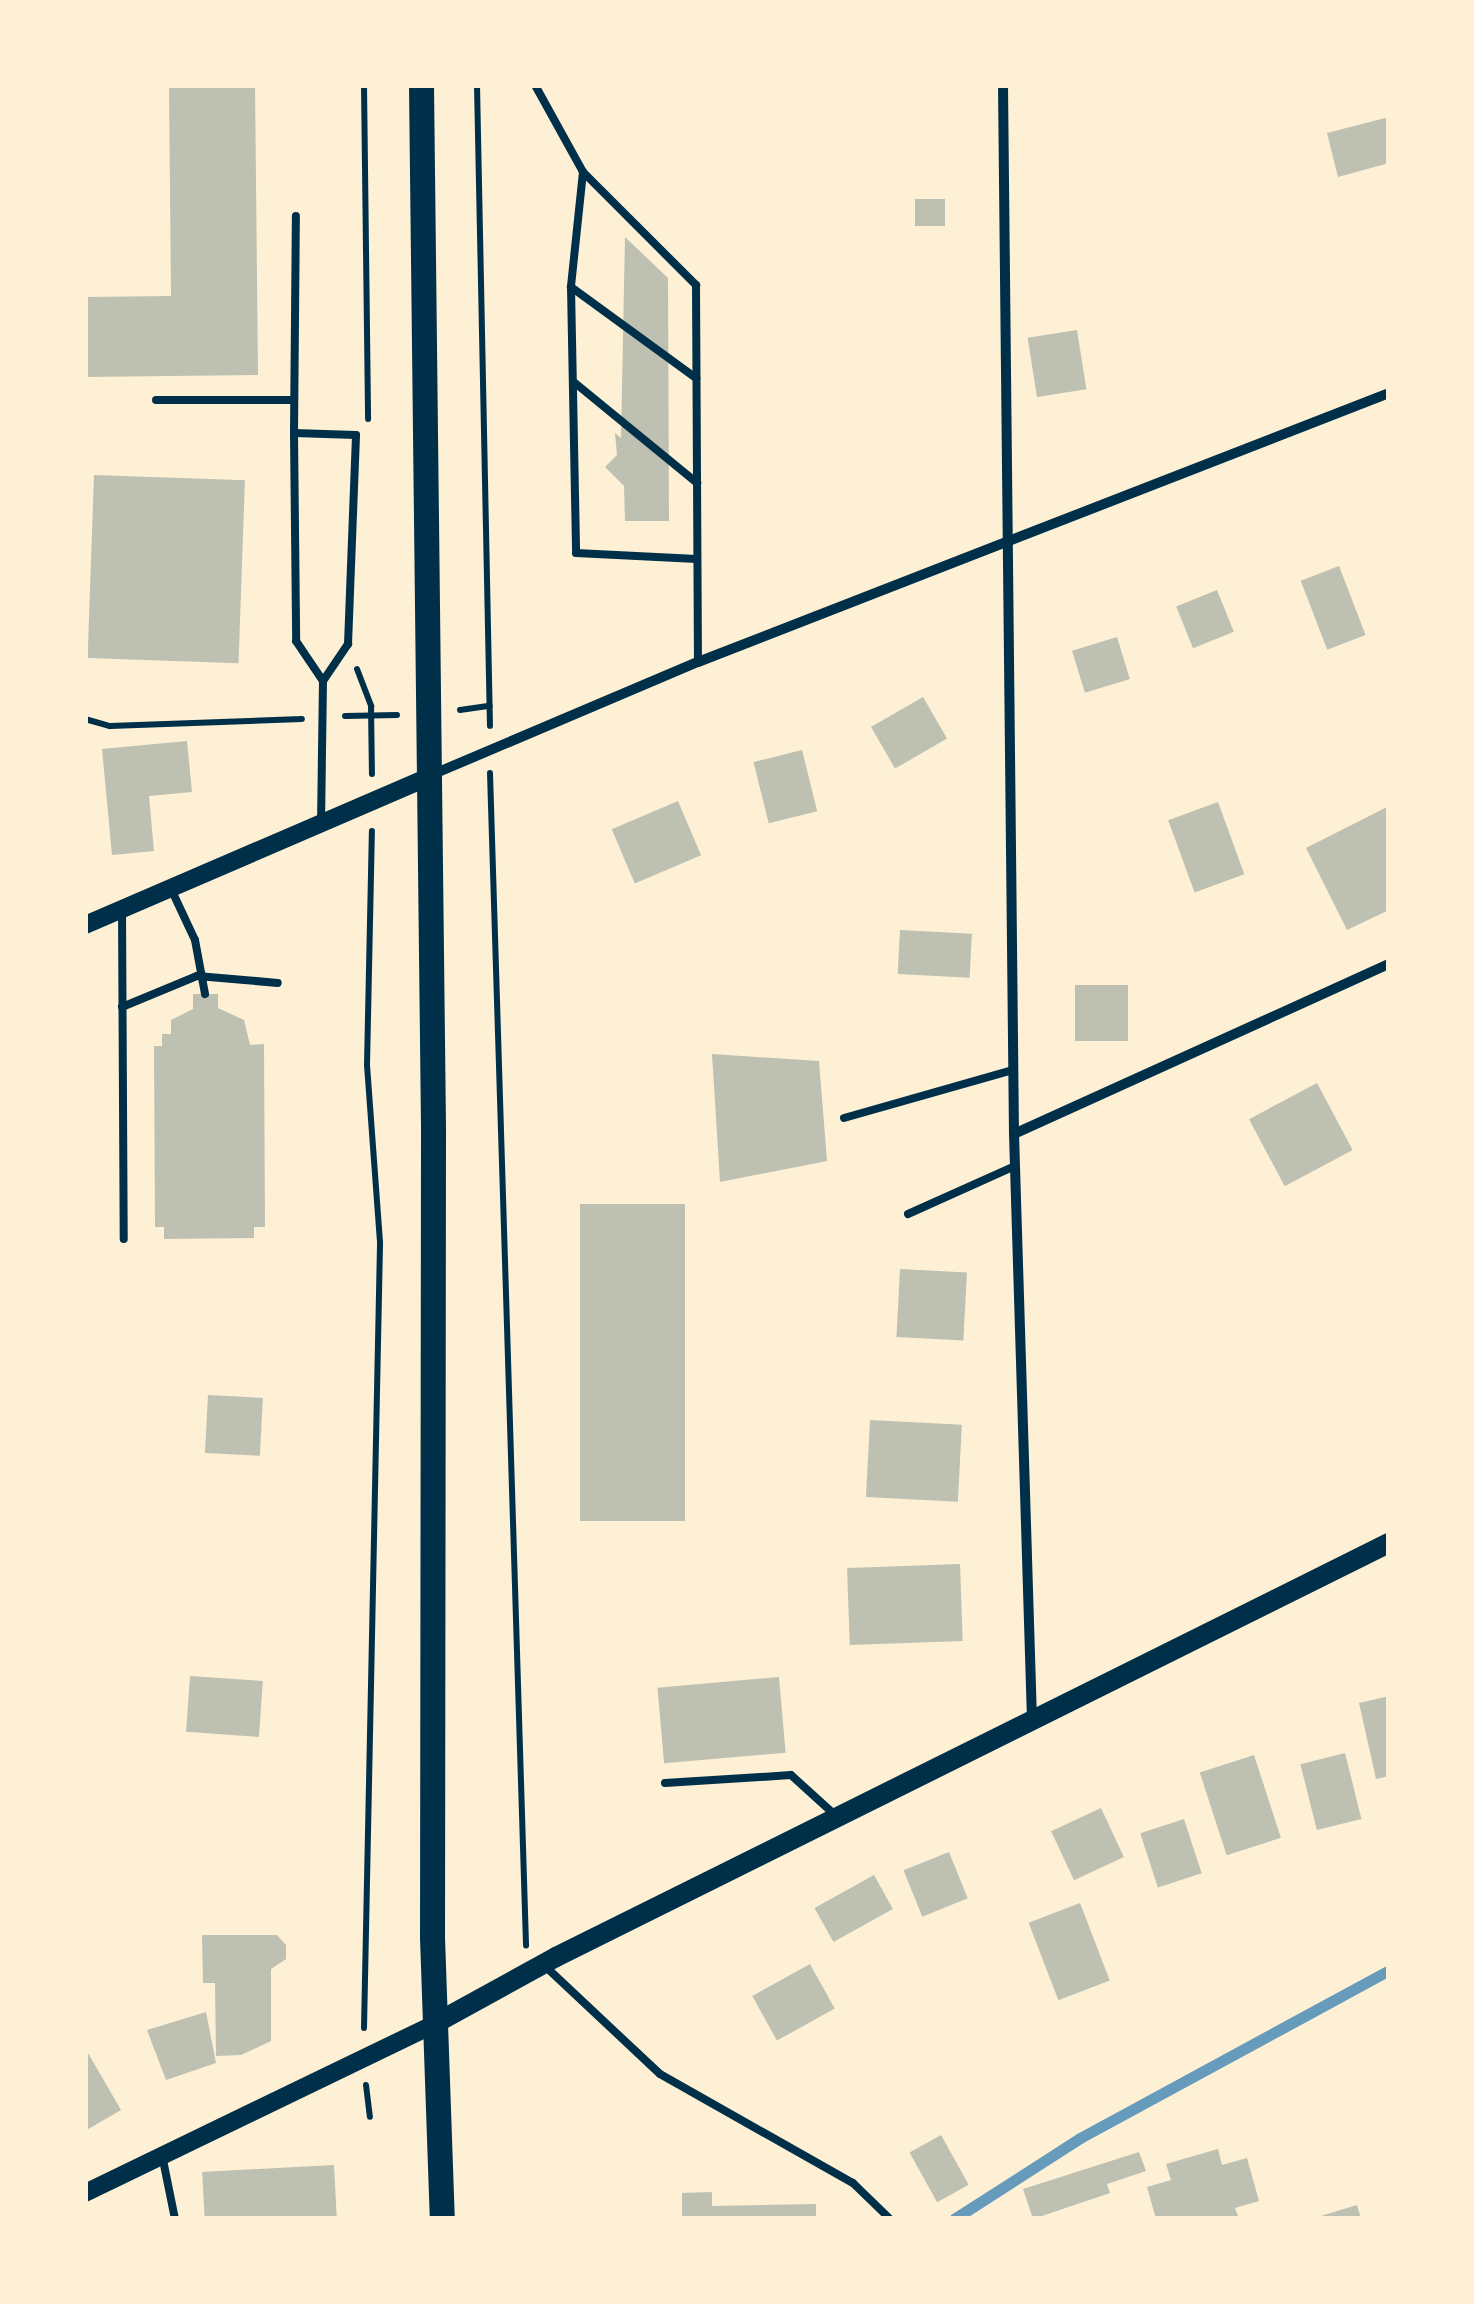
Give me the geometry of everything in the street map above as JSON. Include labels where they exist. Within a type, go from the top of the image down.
[{"type":"main road","points":[[420,85],[436,2023],[442,2219]]},
{"type":"main road","points":[[436,2023],[535,1968],[1389,1543]]},
{"type":"street","points":[[1003,85],[1014,1134],[1032,1720]]},
{"type":"street","points":[[85,925],[320,826],[489,748],[698,662],[1006,547],[1389,394]]},
{"type":"street","points":[[1014,1134],[1389,964]]},
{"type":"street","points":[[85,2193],[436,2023]]},
{"type":"lane","points":[[534,85],[583,172],[696,285],[698,662]]},
{"type":"lane","points":[[583,172],[572,286],[576,554],[696,559]]},
{"type":"lane","points":[[296,216],[296,641],[323,681]]},
{"type":"lane","points":[[572,286],[696,378]]},
{"type":"lane","points":[[575,383],[697,483]]},
{"type":"lane","points":[[156,400],[294,400]]},
{"type":"lane","points":[[294,433],[356,435],[348,644],[323,681],[320,826]]},
{"type":"lane","points":[[171,889],[205,975],[205,994]]},
{"type":"lane","points":[[122,910],[124,1239]]},
{"type":"lane","points":[[122,1007],[171,982],[205,975],[278,983]]},
{"type":"lane","points":[[844,1118],[1013,1070]]},
{"type":"lane","points":[[908,1214],[1015,1166]]},
{"type":"lane","points":[[665,1783],[791,1775],[838,1817]]},
{"type":"lane","points":[[535,1968],[660,2074],[853,2183],[890,2219]]},
{"type":"lane","points":[[161,2154],[175,2219]]},
{"type":"path","points":[[356,435],[368,429],[364,85]]},
{"type":"path","points":[[477,85],[489,748],[535,1968]]},
{"type":"path","points":[[348,644],[371,706],[373,802],[367,1065],[380,1242],[363,2057],[370,2117]]},
{"type":"path","points":[[85,719],[110,726],[166,726],[322,717]]},
{"type":"building","points":[[169,85],[255,85],[258,375],[85,377],[85,297],[171,296]]},
{"type":"building","points":[[1389,117],[1389,163],[1338,177],[1327,133]]},
{"type":"building","points":[[915,199],[945,199],[945,226],[915,226]]},
{"type":"building","points":[[625,237],[668,278],[669,521],[625,521],[624,486],[605,467],[617,455],[615,433],[621,438]]},
{"type":"building","points":[[1077,330],[1086,389],[1037,397],[1028,338]]},
{"type":"building","points":[[94,475],[245,480],[239,663],[88,658]]},
{"type":"building","points":[[1339,566],[1366,635],[1327,650],[1301,581]]},
{"type":"building","points":[[1217,590],[1234,632],[1193,648],[1176,606]]},
{"type":"building","points":[[1117,637],[1130,679],[1085,693],[1072,651]]},
{"type":"building","points":[[923,697],[947,739],[895,769],[871,727]]},
{"type":"building","points":[[187,741],[192,792],[149,796],[154,851],[112,855],[102,749]]},
{"type":"building","points":[[802,750],[817,811],[769,823],[753,762]]},
{"type":"building","points":[[678,801],[701,855],[635,883],[612,829]]},
{"type":"building","points":[[1218,802],[1244,874],[1195,892],[1168,820]]},
{"type":"building","points":[[1389,806],[1389,910],[1347,930],[1306,848]]},
{"type":"building","points":[[900,930],[972,934],[970,978],[898,974]]},
{"type":"building","points":[[1075,985],[1128,985],[1128,1041],[1075,1041]]},
{"type":"building","points":[[193,994],[218,994],[218,1008],[244,1020],[250,1045],[264,1044],[265,1227],[254,1227],[254,1238],[164,1239],[164,1227],[155,1227],[154,1046],[162,1046],[162,1034],[171,1034],[171,1020],[193,1009]]},
{"type":"building","points":[[712,1054],[819,1061],[827,1161],[720,1182]]},
{"type":"building","points":[[1317,1083],[1353,1150],[1285,1186],[1249,1119]]},
{"type":"building","points":[[580,1204],[685,1204],[685,1521],[580,1521]]},
{"type":"building","points":[[900,1269],[967,1273],[963,1340],[896,1337]]},
{"type":"building","points":[[208,1395],[263,1398],[260,1456],[205,1453]]},
{"type":"building","points":[[870,1420],[962,1425],[958,1502],[866,1497]]},
{"type":"building","points":[[960,1564],[963,1641],[850,1645],[847,1568]]},
{"type":"building","points":[[190,1676],[263,1681],[259,1737],[186,1732]]},
{"type":"building","points":[[779,1677],[786,1753],[664,1763],[657,1688]]},
{"type":"building","points":[[1389,1696],[1389,1776],[1376,1779],[1359,1703]]},
{"type":"building","points":[[1345,1753],[1361,1819],[1317,1830],[1300,1764]]},
{"type":"building","points":[[1254,1755],[1281,1838],[1227,1855],[1200,1773]]},
{"type":"building","points":[[1101,1808],[1124,1857],[1074,1880],[1051,1831]]},
{"type":"building","points":[[1184,1819],[1202,1873],[1158,1887],[1140,1833]]},
{"type":"building","points":[[949,1852],[968,1898],[922,1917],[904,1870]]},
{"type":"building","points":[[874,1875],[893,1909],[833,1942],[815,1908]]},
{"type":"building","points":[[1080,1903],[1110,1980],[1058,2000],[1029,1923]]},
{"type":"building","points":[[202,1935],[277,1935],[286,1945],[286,1959],[271,1969],[271,2041],[241,2055],[216,2056],[215,1983],[203,1983]]},
{"type":"building","points":[[810,1964],[835,2009],[777,2041],[752,1996]]},
{"type":"building","points":[[206,2012],[216,2063],[166,2080],[147,2030]]},
{"type":"building","points":[[88,2053],[121,2110],[85,2131],[85,2054]]},
{"type":"building","points":[[941,2135],[969,2185],[937,2202],[910,2152]]},
{"type":"building","points":[[1218,2149],[1222,2165],[1247,2158],[1259,2201],[1235,2208],[1239,2219],[1156,2219],[1147,2187],[1171,2180],[1166,2164]]},
{"type":"building","points":[[1139,2152],[1146,2171],[1107,2184],[1110,2193],[1033,2219],[1023,2189]]},
{"type":"building","points":[[334,2165],[337,2217],[205,2219],[202,2172]]},
{"type":"building","points":[[712,2192],[712,2206],[816,2204],[816,2219],[682,2219],[682,2193]]},
{"type":"building","points":[[1357,2205],[1361,2219],[1314,2219],[1314,2218]]},
{"type":"waterway","points":[[954,2219],[1080,2138],[1389,1970]]}]
